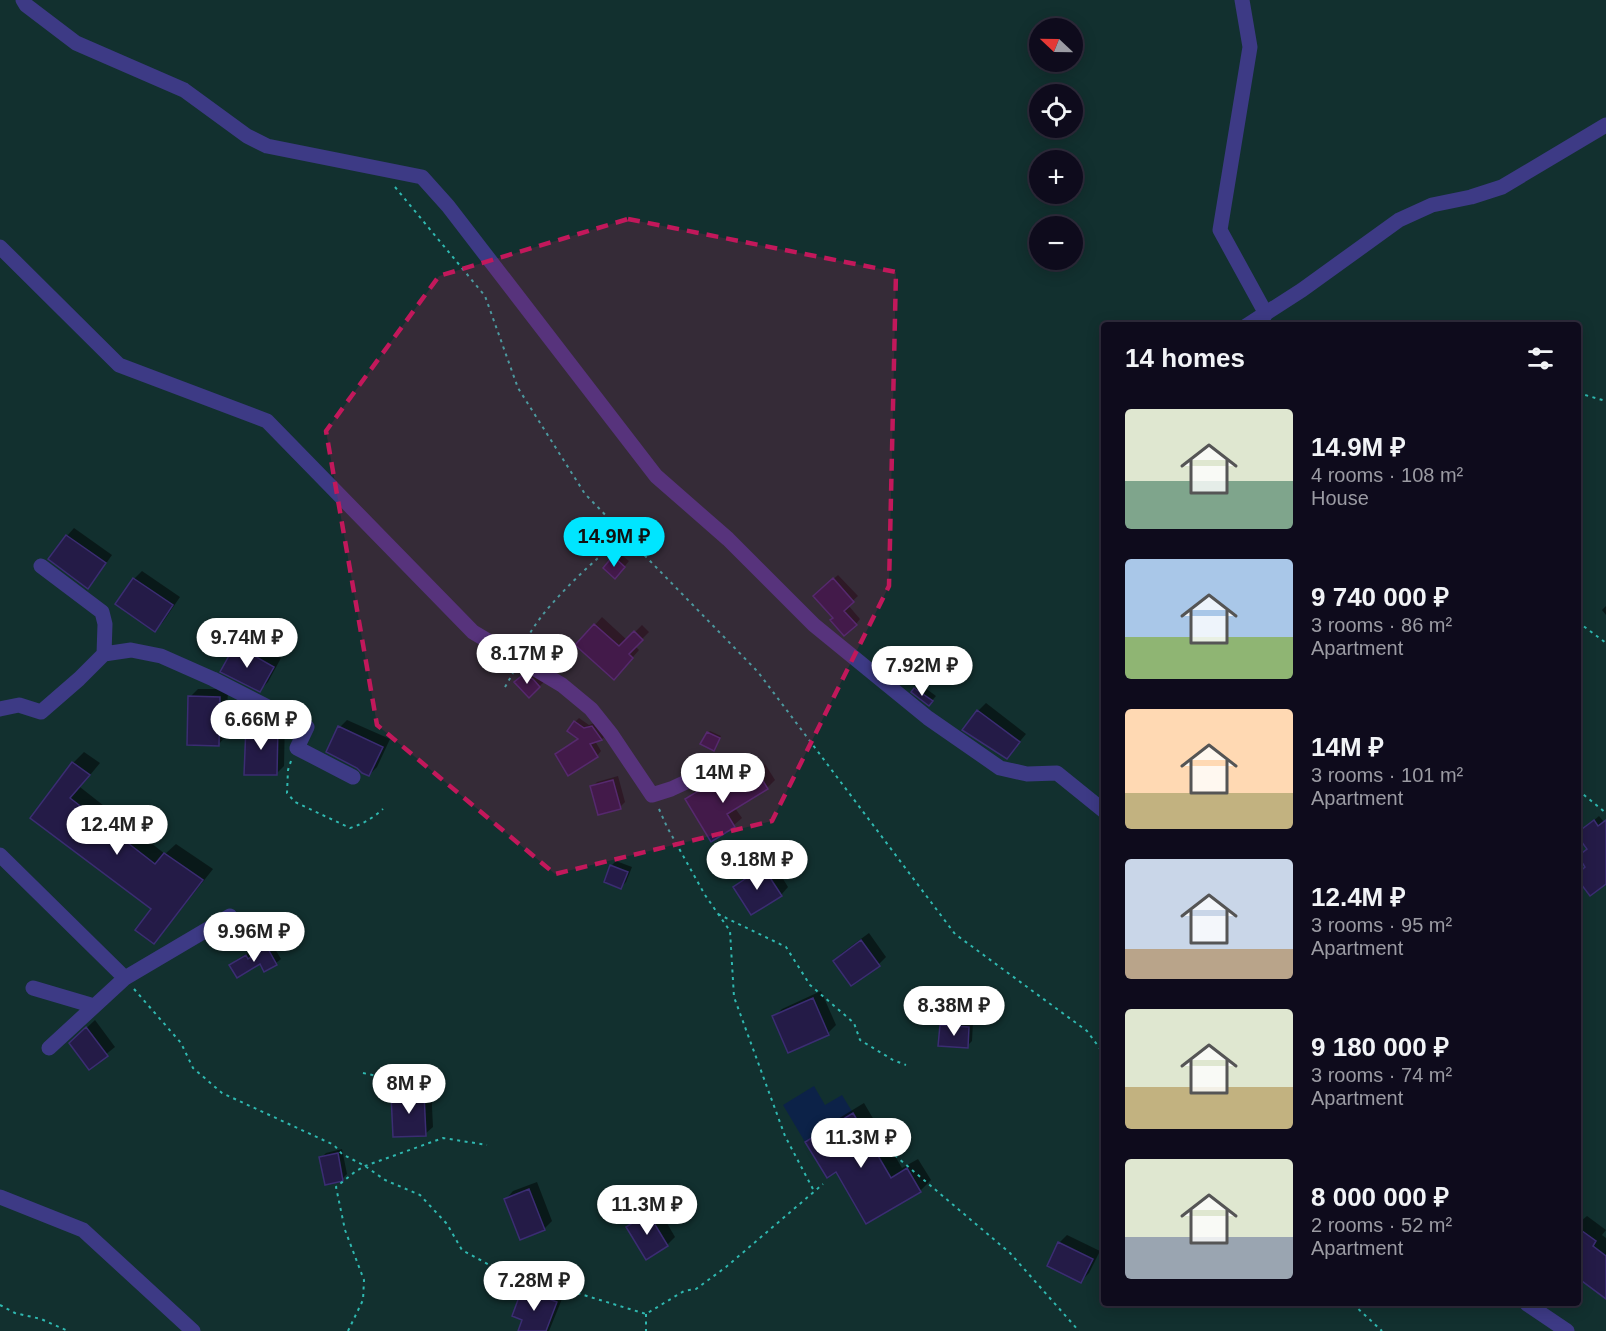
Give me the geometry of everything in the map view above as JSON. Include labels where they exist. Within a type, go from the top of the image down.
[{"type":"street","points":[[23,0],[26,5],[76,43],[184,90],[247,136],[267,146],[422,177],[448,206],[656,476],[728,539],[814,625],[928,718],[1000,768],[1027,774],[1057,774],[1101,809]]},
{"type":"street","points":[[1242,0],[1250,46],[1220,230],[1266,314]]},
{"type":"street","points":[[1253,322],[1302,290],[1399,220],[1432,205],[1471,197],[1502,187],[1606,125]]},
{"type":"street","points":[[0,247],[120,365],[267,421],[472,632],[562,685],[591,709],[611,734],[652,795],[672,789],[723,765]]},
{"type":"street","points":[[41,566],[102,612],[105,624],[104,654]]},
{"type":"street","points":[[0,710],[19,705],[41,712],[104,654],[131,650],[161,656],[213,679],[307,727],[297,748],[352,777]]},
{"type":"street","points":[[0,855],[124,978]]},
{"type":"street","points":[[49,1048],[124,978],[230,916]]},
{"type":"street","points":[[33,988],[94,1006]]},
{"type":"street","points":[[0,1197],[83,1230],[193,1331]]},
{"type":"street","points":[[1530,1306],[1567,1331]]},
{"type":"path","points":[[395,187],[485,296],[518,388],[585,494],[758,672],[955,934],[1087,1031],[1101,1050]]},
{"type":"path","points":[[1581,394],[1606,401]]},
{"type":"path","points":[[506,687],[520,659],[528,634],[558,598],[604,552],[625,535]]},
{"type":"path","points":[[1581,624],[1606,643]]},
{"type":"path","points":[[297,748],[288,770],[287,793],[295,802],[350,828],[368,821],[383,810]]},
{"type":"path","points":[[1581,792],[1606,813]]},
{"type":"path","points":[[652,795],[705,895],[730,931],[734,997],[785,1136],[814,1191]]},
{"type":"path","points":[[718,914],[786,947],[810,985],[854,1023],[860,1040],[893,1060],[906,1065]]},
{"type":"path","points":[[124,978],[181,1043],[193,1068],[222,1094],[334,1145],[342,1154],[385,1180],[420,1195],[447,1224],[462,1250],[495,1268],[646,1314],[684,1290],[696,1288],[726,1268],[823,1184]]},
{"type":"path","points":[[363,1073],[419,1085]]},
{"type":"path","points":[[872,1136],[1010,1252],[1079,1331]]},
{"type":"path","points":[[348,1331],[363,1300],[364,1280],[345,1230],[336,1187],[356,1170],[443,1138],[487,1145]]},
{"type":"path","points":[[0,1305],[15,1313],[41,1319],[68,1331]]},
{"type":"path","points":[[1355,1306],[1382,1331]]},
{"type":"path","points":[[646,1314],[646,1331]]},
{"type":"highlighted area","points":[[628,219],[896,272],[889,586],[772,821],[555,874],[377,725],[326,431],[439,276]]},
{"type":"green space","points":[[0,0],[1606,0],[1606,1331],[0,1331]]},
{"type":"water","points":[[814,1086],[825,1105],[842,1095],[853,1113],[805,1142],[783,1105]]},
{"type":"building","points":[[66,535],[106,563],[88,589],[48,559]]},
{"type":"building","points":[[613,556],[625,567],[615,579],[603,568]]},
{"type":"building","points":[[133,578],[173,605],[155,632],[115,604]]},
{"type":"building","points":[[833,578],[854,602],[844,611],[857,625],[844,636],[830,620],[833,618],[813,596]]},
{"type":"building","points":[[594,624],[619,646],[634,631],[643,640],[629,654],[633,658],[614,680],[575,645]]},
{"type":"building","points":[[235,645],[274,667],[260,692],[220,672]]},
{"type":"building","points":[[524,674],[540,687],[529,698],[514,682]]},
{"type":"building","points":[[914,688],[933,701],[929,706],[911,692]]},
{"type":"building","points":[[188,696],[220,697],[219,746],[187,745]]},
{"type":"building","points":[[977,710],[1020,742],[1007,759],[962,730]]},
{"type":"building","points":[[574,721],[584,728],[592,726],[602,740],[590,744],[598,757],[568,776],[555,754],[578,739],[567,731]]},
{"type":"building","points":[[246,726],[278,726],[277,775],[244,775]]},
{"type":"building","points":[[338,726],[383,747],[369,776],[326,752]]},
{"type":"building","points":[[707,732],[720,738],[714,751],[700,744]]},
{"type":"building","points":[[72,762],[90,775],[70,798],[155,864],[164,853],[203,880],[154,944],[135,930],[151,909],[30,818]]},
{"type":"building","points":[[757,771],[768,789],[727,814],[735,827],[711,842],[685,799],[714,781],[722,793]]},
{"type":"building","points":[[613,780],[621,809],[598,815],[590,786]]},
{"type":"building","points":[[1594,820],[1598,826],[1606,820],[1606,884],[1590,896],[1581,884],[1581,870],[1585,867],[1581,861],[1581,854],[1587,849],[1581,841],[1581,830]]},
{"type":"building","points":[[610,865],[628,872],[621,889],[604,882]]},
{"type":"building","points":[[763,867],[782,896],[751,915],[733,887]]},
{"type":"building","points":[[861,940],[880,966],[851,986],[833,961]]},
{"type":"building","points":[[267,947],[277,965],[264,972],[260,964],[237,978],[229,965],[246,955],[248,959]]},
{"type":"building","points":[[813,998],[829,1035],[788,1053],[772,1016]]},
{"type":"building","points":[[940,1025],[969,1027],[968,1048],[938,1046]]},
{"type":"building","points":[[86,1027],[108,1056],[89,1070],[69,1043]]},
{"type":"building","points":[[424,1093],[426,1136],[393,1137],[391,1095]]},
{"type":"building","points":[[853,1113],[891,1178],[907,1168],[921,1192],[866,1224],[836,1172],[827,1178],[805,1142]]},
{"type":"building","points":[[338,1153],[343,1181],[325,1185],[319,1157]]},
{"type":"building","points":[[529,1189],[545,1230],[520,1240],[504,1199]]},
{"type":"building","points":[[648,1213],[668,1246],[646,1260],[626,1227]]},
{"type":"building","points":[[1581,1230],[1596,1241],[1593,1246],[1606,1256],[1606,1299],[1581,1280]]},
{"type":"building","points":[[1058,1242],[1093,1259],[1081,1283],[1047,1266]]},
{"type":"building","points":[[522,1289],[557,1302],[546,1331],[518,1331],[522,1320],[512,1316]]}]
